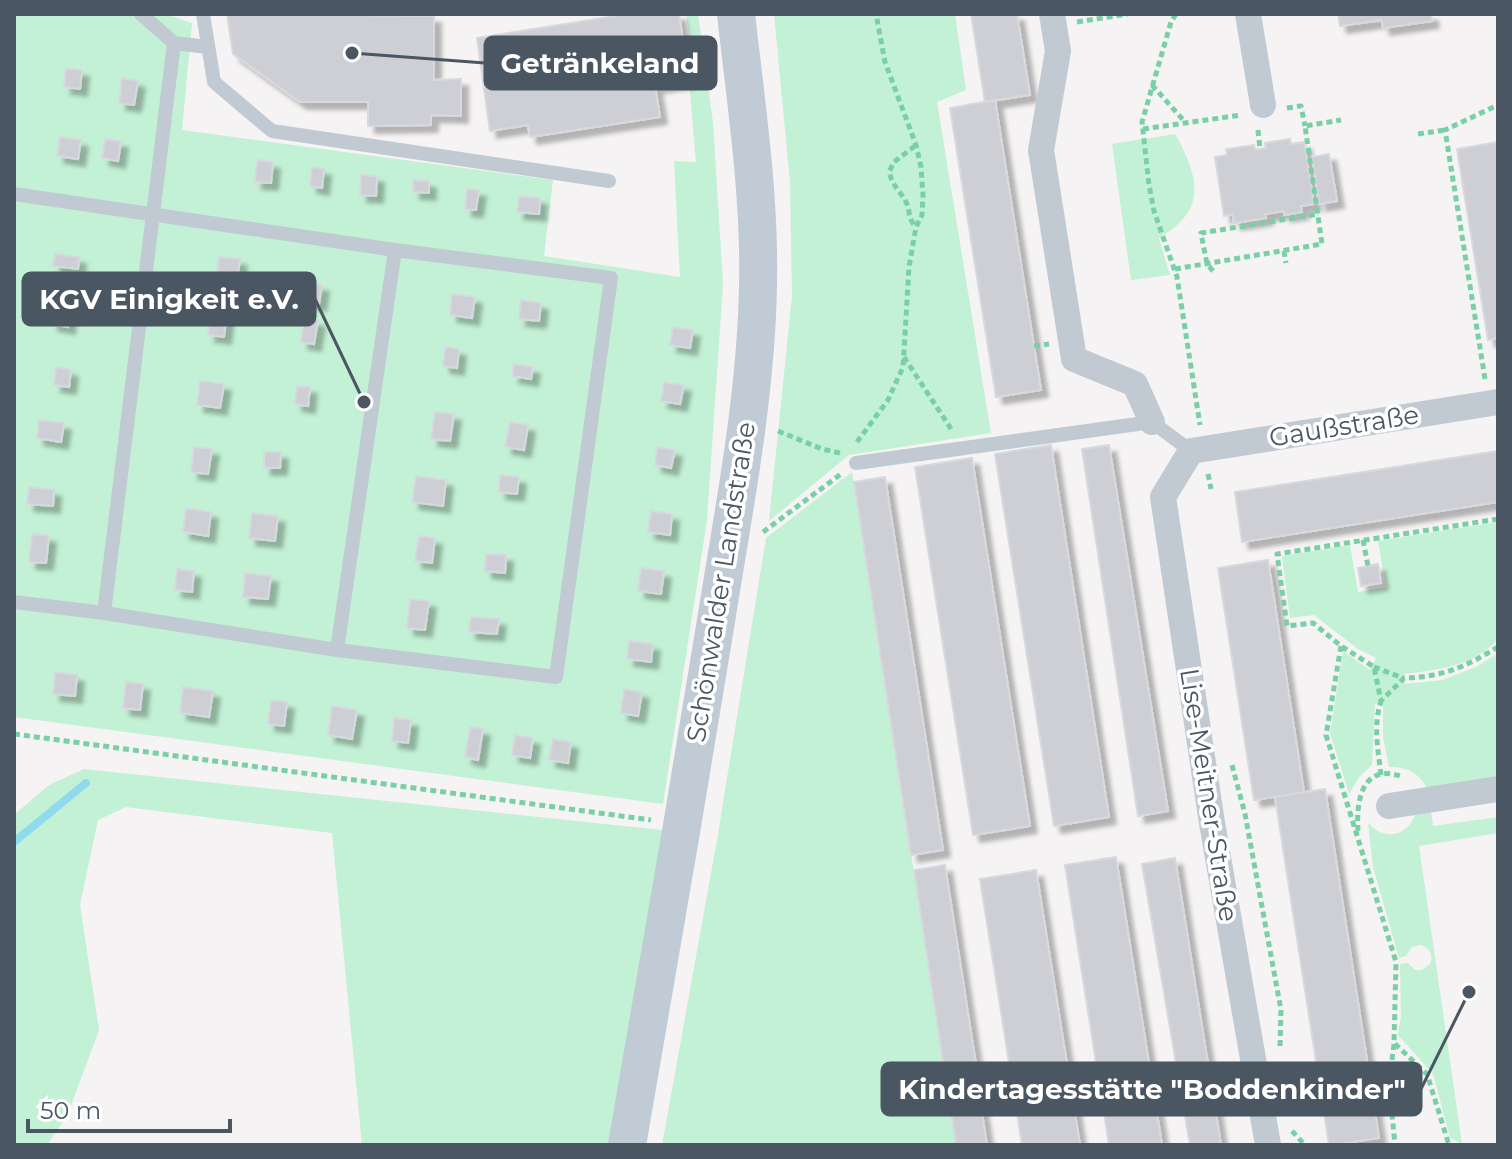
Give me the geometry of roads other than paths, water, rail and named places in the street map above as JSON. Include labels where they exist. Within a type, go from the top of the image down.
[{"type":"main road","name":"Schönwalder Landstraße","points":[[627,1145],[683,825],[745,444],[754,367],[758,283],[754,184],[736,14]]},
{"type":"street","points":[[1248,14],[1263,105]]},
{"type":"street","points":[[1053,20],[1058,51],[1041,150],[1074,359],[1135,384],[1152,422]]},
{"type":"street","name":"Gaußstraße","points":[[1197,450],[1498,402]]},
{"type":"street","name":"Lise-Meitner-Straße","points":[[1197,450],[1163,497],[1212,823],[1268,1145]]},
{"type":"street","points":[[1389,806],[1498,789]]},
{"type":"lane","points":[[141,14],[174,43],[208,47]]},
{"type":"lane","points":[[203,14],[214,82],[272,131],[609,181]]},
{"type":"lane","points":[[104,613],[174,43]]},
{"type":"lane","points":[[14,194],[611,278],[556,677],[337,650],[14,602]]},
{"type":"lane","points":[[337,650],[395,250]]},
{"type":"lane","points":[[850,459],[962,449],[1152,422],[1197,450]]},
{"type":"waterway","points":[[14,842],[86,783]]},
{"type":"place","name":"Getränkeland","points":[[352,53]]},
{"type":"place","name":"KGV Einigkeit e.V.","points":[[364,402]]},
{"type":"place","name":"Kindertagesstätte \"Boddenkinder\"","points":[[1469,992]]}]
